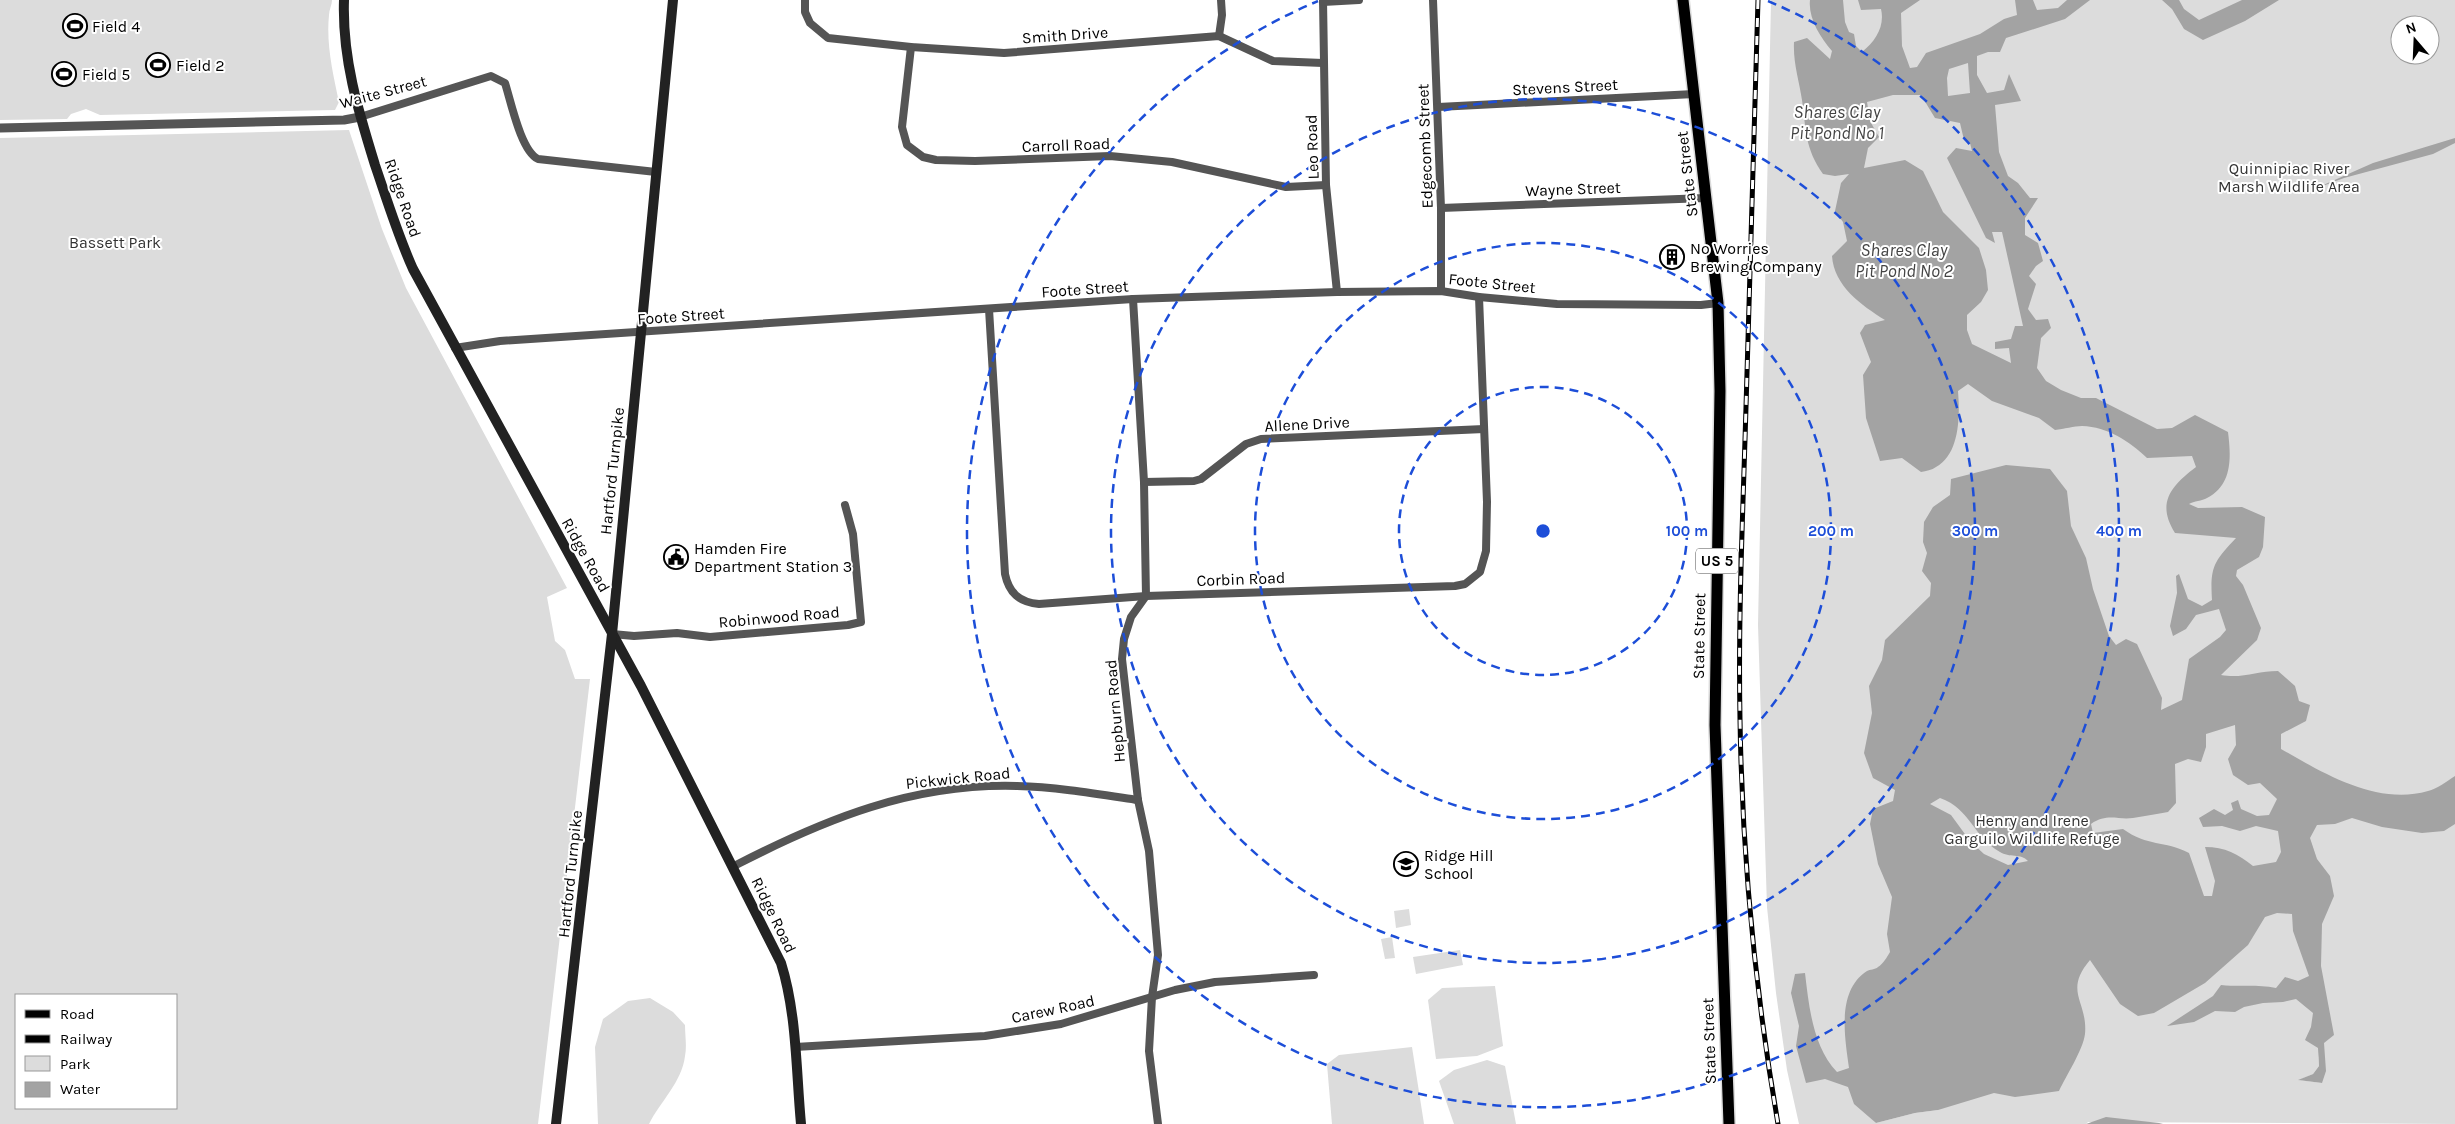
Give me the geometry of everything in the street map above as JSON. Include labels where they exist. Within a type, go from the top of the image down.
[{"type":"main road","name":"Ridge Road","points":[[344,0],[346,52],[360,117],[407,255],[455,348],[642,686],[781,963],[788,990],[801,1124]]},
{"type":"main road","name":"Hartford Turnpike","points":[[556,1124],[612,634],[673,0]]},
{"type":"main road","name":"State Street","points":[[1684,0],[1718,303],[1720,391],[1715,725],[1729,1124]]},
{"type":"street","name":"Smith Drive","points":[[805,0],[805,12],[810,22],[828,38],[911,47],[1004,53],[1219,36],[1274,61],[1323,63]]},
{"type":"street","points":[[1219,36],[1222,15],[1221,0]]},
{"type":"street","points":[[1323,1],[1359,0]]},
{"type":"street","name":"Edgecomb Street","points":[[1433,0],[1441,208],[1441,291]]},
{"type":"street","name":"Leo Road","points":[[1323,1],[1326,185],[1337,292]]},
{"type":"street","name":"Carroll Road","points":[[911,47],[902,127],[907,145],[923,157],[936,160],[975,161],[1110,156],[1172,162],[1286,187],[1326,185]]},
{"type":"street","name":"Waite Street","points":[[0,128],[344,120],[360,117],[491,76],[505,83],[525,144],[532,156],[556,162],[656,172]]},
{"type":"street","name":"Stevens Street","points":[[1438,107],[1694,94]]},
{"type":"street","name":"Wayne Street","points":[[1441,208],[1706,198]]},
{"type":"street","name":"Foote Street","points":[[455,348],[500,341],[1133,299],[1337,292],[1441,291],[1479,298],[1557,304],[1701,305],[1718,303]]},
{"type":"street","name":"Corbin Road","points":[[989,309],[1007,582],[1016,597],[1022,601],[1039,604],[1146,596],[1464,584],[1480,572],[1486,551],[1479,298]]},
{"type":"street","points":[[1133,299],[1144,482],[1146,596]]},
{"type":"street","name":"Allene Drive","points":[[1144,482],[1194,481],[1201,479],[1246,444],[1261,439],[1484,429]]},
{"type":"street","name":"Robinwood Road","points":[[612,634],[634,636],[677,633],[710,637],[848,625],[861,622],[854,534],[845,506]]},
{"type":"street","name":"Hepburn Road","points":[[1146,596],[1131,617],[1124,639],[1122,659],[1138,800],[1149,851],[1158,955],[1152,997],[1149,1051],[1158,1124]]},
{"type":"street","name":"Pickwick Road","points":[[734,866],[817,826],[879,803],[908,796],[953,789],[1016,786],[1084,792],[1138,800]]},
{"type":"street","name":"Carew Road","points":[[795,1047],[985,1036],[1061,1024],[1152,997],[1215,982],[1314,975]]},
{"type":"green space","points":[[0,0],[332,0],[329,13],[328,37],[339,102],[335,110],[100,115],[86,109],[71,114],[67,119],[0,120]]},
{"type":"green space","name":"Henry and Irene Garguilo Wildlife Refuge","points":[[1771,0],[2455,0],[2455,1124],[2088,1122],[2086,1124],[1799,1124],[1787,1070],[1776,993],[1767,907],[1758,625]],"holes":[[[2318,1049],[2322,1083],[2299,1080],[2313,1074],[2319,1066]],[[1938,1110],[1915,1113],[1876,1123],[1865,1112]]]},
{"type":"green space","name":"Bassett Park","points":[[349,130],[382,229],[406,288],[567,588],[547,597],[555,641],[565,650],[575,679],[590,679],[538,1124],[0,1124],[0,138]]},
{"type":"green space","points":[[1409,909],[1411,925],[1396,928],[1394,911]]},
{"type":"green space","points":[[1392,937],[1395,958],[1385,959],[1381,939]]},
{"type":"green space","points":[[1460,950],[1463,965],[1416,974],[1413,957]]},
{"type":"green space","points":[[1495,986],[1503,1046],[1477,1056],[1436,1059],[1428,1000],[1442,988]]},
{"type":"green space","points":[[650,998],[673,1012],[685,1025],[686,1052],[680,1074],[649,1124],[598,1124],[595,1047],[603,1019],[628,1001]]},
{"type":"green space","points":[[1412,1047],[1424,1124],[1332,1124],[1327,1064],[1339,1055]]},
{"type":"green space","points":[[1487,1060],[1505,1066],[1516,1124],[1454,1124],[1439,1081],[1454,1070]]},
{"type":"water","points":[[1810,0],[1843,0],[1845,22],[1849,32],[1854,34],[1856,46],[1862,52],[1878,33],[1882,15],[1881,9],[1861,10],[1858,0],[1920,0],[1901,13],[1902,46],[1910,68],[1917,67],[1926,53],[1980,34],[2004,19],[2017,15],[2015,0],[2033,0],[2037,10],[2058,8],[2067,0],[2090,0],[2065,19],[2006,38],[2000,52],[1988,52],[1977,56],[1977,75],[1987,93],[2004,90],[2009,74],[2021,101],[1995,105],[1999,152],[2008,176],[2018,183],[2030,198],[2038,198],[2025,218],[2025,235],[2038,243],[2043,261],[2036,266],[2029,276],[2036,284],[2028,309],[2036,320],[2048,319],[2051,328],[2041,338],[2037,368],[2046,381],[2061,390],[2081,398],[2096,398],[2157,429],[2172,428],[2195,415],[2228,432],[2230,460],[2222,486],[2207,498],[2189,504],[2198,508],[2242,507],[2265,517],[2263,547],[2259,557],[2237,570],[2236,576],[2243,585],[2261,628],[2257,640],[2221,675],[2236,676],[2278,671],[2295,686],[2299,701],[2310,705],[2306,721],[2281,734],[2281,749],[2351,785],[2389,794],[2409,794],[2428,791],[2455,776],[2455,824],[2444,831],[2422,833],[2382,827],[2352,818],[2335,824],[2317,825],[2310,838],[2317,859],[2330,876],[2334,896],[2322,924],[2321,966],[2334,1035],[2324,1043],[2326,1071],[2322,1083],[2298,1080],[2313,1074],[2319,1066],[2318,1048],[2305,1040],[2311,1027],[2313,1013],[2296,999],[2244,1007],[2235,1012],[2215,1011],[2194,1022],[2167,1026],[2213,996],[2221,985],[2276,988],[2285,977],[2298,981],[2309,976],[2293,931],[2292,914],[2277,913],[2265,917],[2248,945],[2205,983],[2154,1013],[2138,1016],[2120,1004],[2090,960],[2082,971],[2077,989],[2085,1023],[2084,1040],[2059,1091],[2015,1097],[1994,1093],[1938,1110],[1915,1113],[1876,1123],[1854,1104],[1848,1087],[1825,1079],[1806,1083],[1796,1046],[1799,1026],[1791,993],[1795,974],[1805,973],[1817,1039],[1822,1051],[1837,1072],[1849,1068],[1845,1016],[1851,990],[1857,980],[1867,971],[1880,966],[1890,952],[1887,934],[1892,897],[1878,864],[1870,824],[1873,809],[1893,801],[1895,790],[1873,778],[1864,753],[1872,713],[1869,686],[1882,660],[1885,640],[1930,596],[1931,583],[1922,571],[1927,553],[1923,542],[1924,522],[1933,507],[1950,495],[1951,479],[2006,465],[2050,469],[2067,491],[2071,526],[2086,558],[2093,589],[2109,636],[2116,645],[2126,639],[2137,644],[2162,698],[2161,710],[2182,700],[2189,659],[2220,637],[2226,630],[2219,609],[2196,615],[2186,629],[2173,636],[2170,626],[2177,593],[2176,576],[2179,574],[2188,599],[2202,606],[2212,600],[2212,580],[2215,566],[2222,553],[2236,538],[2175,533],[2169,522],[2167,504],[2169,496],[2173,488],[2196,467],[2192,456],[2147,458],[2118,436],[2101,429],[2076,426],[2055,430],[2039,418],[1992,401],[1968,384],[1958,391],[1957,433],[1950,453],[1944,461],[1933,469],[1921,472],[1902,458],[1880,461],[1866,418],[1863,375],[1871,362],[1860,333],[1865,325],[1885,320],[1850,294],[1838,277],[1834,267],[1832,256],[1847,241],[1843,222],[1835,211],[1841,183],[1849,174],[1835,176],[1823,174],[1813,156],[1807,138],[1795,64],[1794,42],[1807,38],[1830,59],[1832,51],[1816,27],[1810,7]],"holes":[[[1968,63],[1970,93],[1948,96],[1947,78],[1949,69]],[[1893,95],[1921,95],[1935,118],[1960,123],[1964,140],[1970,143],[1972,151],[1956,148],[1947,158],[1986,238],[1995,243],[1992,232],[2002,232],[2023,326],[2015,326],[2011,339],[1995,342],[1995,349],[2009,348],[2011,363],[1972,344],[1967,330],[1967,315],[1981,302],[1988,290],[1986,270],[1979,248],[1943,212],[1923,171],[1905,160],[1864,168],[1868,148],[1879,137],[1870,121],[1867,102]],[[2235,725],[2236,745],[2228,759],[2233,775],[2248,785],[2260,783],[2277,799],[2269,815],[2257,816],[2241,809],[2238,800],[2231,803],[2233,810],[2225,815],[2214,809],[2199,818],[2203,827],[2222,826],[2240,831],[2256,826],[2278,831],[2281,852],[2276,862],[2253,866],[2231,852],[2219,848],[2205,847],[2215,881],[2212,896],[2204,896],[2189,853],[2172,846],[2140,839],[2123,829],[2093,833],[2091,824],[2107,818],[2133,818],[2168,812],[2176,803],[2175,764],[2188,759],[2201,762],[2206,747],[2206,734]],[[1940,798],[1950,803],[1959,809],[1991,846],[2004,854],[2022,857],[2028,861],[2008,865],[1984,854],[1970,841],[1951,815],[1930,804]]]},
{"type":"water","points":[[2162,0],[2179,0],[2184,9],[2199,20],[2242,0],[2279,0],[2245,21],[2203,40],[2184,29],[2172,9]]},
{"type":"water","points":[[2455,138],[2455,143],[2433,154],[2344,178],[2312,190],[2373,163]]},
{"type":"water","points":[[2106,1117],[2159,1123],[2163,1124],[2086,1124]]},
{"type":"railway","points":[[1758,0],[1741,563],[1740,719],[1741,770],[1751,922],[1756,973],[1778,1124]]},
{"type":"place","name":"Field 4","points":[[75,26]]},
{"type":"place","name":"Field 2","points":[[158,65]]},
{"type":"place","name":"Field 5","points":[[64,74]]},
{"type":"place","name":"No Worries Brewing Company","points":[[1672,257]]},
{"type":"place","name":"Hamden Fire Department Station 3","points":[[676,557]]},
{"type":"place","name":"Ridge Hill School","points":[[1406,864]]},
{"type":"water label","name":"Shares Clay Pit Pond No 1","points":[[1837,122]]},
{"type":"water label","name":"Shares Clay Pit Pond No 2","points":[[1904,260]]},
{"type":"park label","name":"Quinnipiac River Marsh Wildlife Area","points":[[2289,177]]}]
